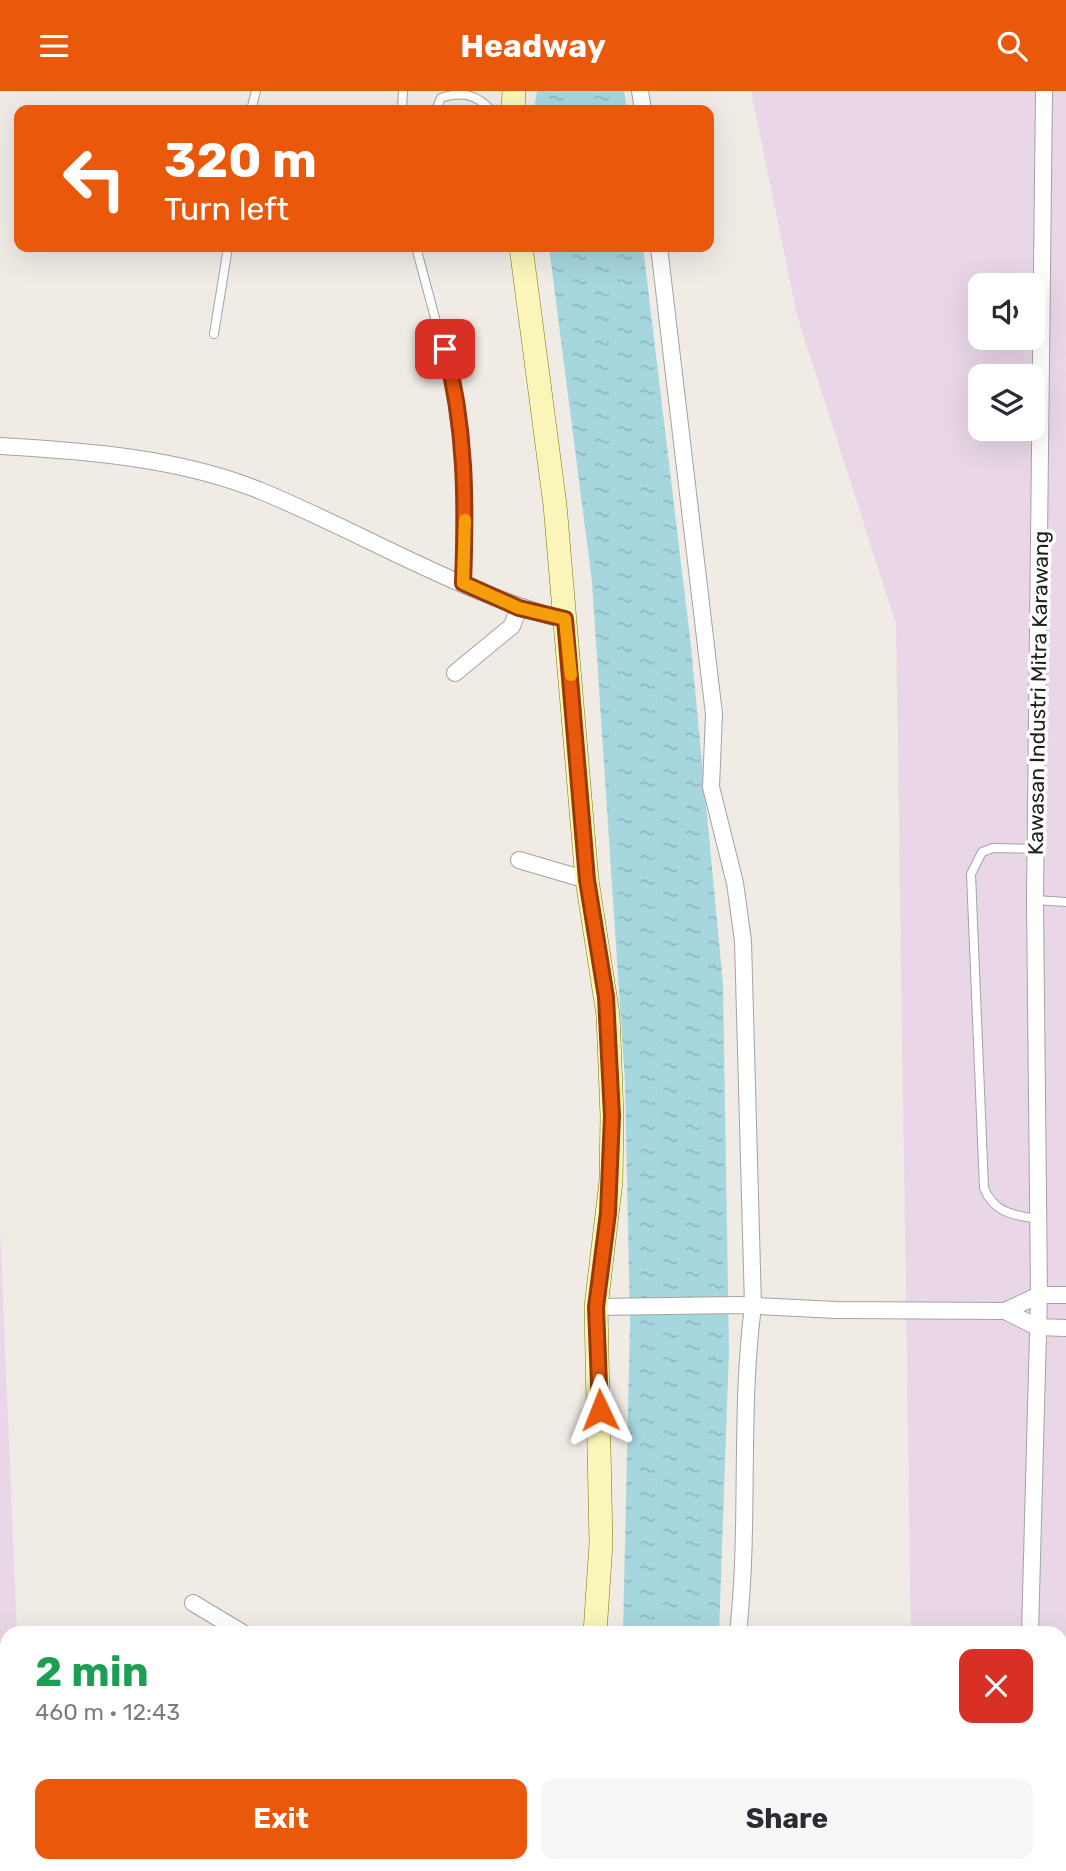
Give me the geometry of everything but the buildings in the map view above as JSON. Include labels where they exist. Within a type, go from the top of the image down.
[{"type":"street","name":"Kawasan Industri Mitra Karawang","points":[[1030,1626],[1037,1455],[1039,1295],[1035,900],[1044,91]]},
{"type":"street","points":[[522,252],[555,505],[587,880],[604,979],[612,1116],[608,1213],[596,1307],[601,1543],[595,1626]]},
{"type":"street","points":[[660,252],[714,714],[710,787],[734,883],[743,941],[748,1347],[744,1537],[738,1626]]},
{"type":"street","points":[[0,446],[141,460],[204,472],[261,491],[519,608],[565,619]]},
{"type":"street","points":[[456,673],[512,626],[519,608]]},
{"type":"street","points":[[519,860],[587,880]]},
{"type":"street","points":[[596,1307],[746,1305],[836,1310],[1005,1311],[1039,1295],[1066,1295]]},
{"type":"street","points":[[1005,1311],[1037,1327],[1066,1328]]},
{"type":"street","points":[[193,1603],[231,1626]]},
{"type":"lane","points":[[438,105],[441,98],[467,93],[481,99],[486,105]]},
{"type":"lane","points":[[214,334],[227,252]]},
{"type":"lane","points":[[417,252],[460,411],[466,502],[463,583]]},
{"type":"lane","points":[[1037,849],[993,848],[982,852],[971,874],[984,1188],[988,1199],[1005,1214],[1038,1219]]},
{"type":"lane","points":[[1035,900],[1066,902]]},
{"type":"shaded area","points":[[751,91],[1066,91],[1066,1626],[911,1626],[896,624],[797,315]]},
{"type":"shaded area","points":[[0,1228],[17,1626],[0,1626]]},
{"type":"water","points":[[537,91],[624,91],[626,105],[535,105]]},
{"type":"water","points":[[550,252],[644,252],[691,646],[723,984],[729,1351],[719,1626],[623,1626],[630,1323],[625,1082],[592,582]]},
{"type":"slow traffic","points":[[465,520],[463,583],[519,608],[565,619],[571,675]]},
{"type":"route","points":[[445,349],[460,411],[466,502],[463,583],[519,608],[565,619],[587,880],[608,1016],[612,1116],[611,1181],[596,1307],[600,1410]]}]
